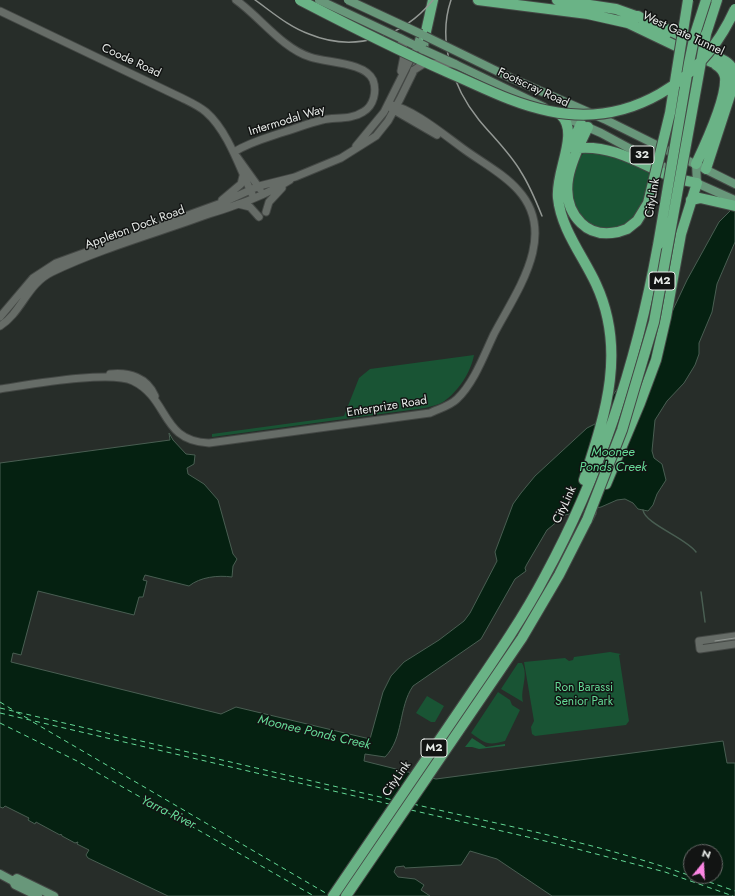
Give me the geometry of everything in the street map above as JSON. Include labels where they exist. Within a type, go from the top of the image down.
[{"type":"highway","points":[[300,0],[416,58],[504,97],[549,111],[576,114],[611,112],[657,97],[685,77],[708,55],[722,34],[735,9]]},
{"type":"highway","points":[[423,35],[434,0]]},
{"type":"highway","name":"West Gate Tunnel","points":[[478,0],[588,14],[628,23],[713,57],[735,60]]},
{"type":"highway","name":"West Gate Tunnel","points":[[557,0],[604,7],[638,16],[713,57],[735,72]]},
{"type":"highway","points":[[584,125],[578,148],[562,188],[573,213],[584,226],[594,231],[607,234],[622,231],[642,216],[648,203],[666,134],[688,0]]},
{"type":"highway","name":"CityLink","points":[[333,896],[514,628],[545,577],[592,477],[639,337],[648,296],[689,63],[695,34],[706,0]]},
{"type":"highway","name":"CityLink","points":[[346,896],[522,638],[587,520],[622,430],[654,322],[706,34],[717,0]]},
{"type":"highway","points":[[696,164],[705,144],[724,87],[723,71],[713,57]]},
{"type":"highway","points":[[706,169],[729,100],[735,72]]},
{"type":"highway","points":[[561,115],[568,122],[569,130],[562,165],[562,188],[559,205],[563,219],[590,272],[603,302],[611,342],[611,375],[608,398],[566,534]]},
{"type":"highway","points":[[562,165],[584,125]]},
{"type":"highway","points":[[578,148],[607,150],[621,154],[672,177],[697,183],[690,200],[681,234],[661,342],[648,384],[609,477],[587,520]]},
{"type":"highway","points":[[690,200],[700,198],[732,202]]},
{"type":"main road","name":"Footscray Road","points":[[320,0],[584,125],[732,202]]},
{"type":"main road","name":"Footscray Road","points":[[348,0],[566,103],[590,112],[735,184]]},
{"type":"main road","name":"Appleton Dock Road","points":[[420,48],[423,35]]},
{"type":"main road","points":[[584,125],[590,112]]},
{"type":"main road","points":[[696,164],[697,183]]},
{"type":"main road","points":[[697,183],[706,169]]},
{"type":"main road","points":[[0,874],[13,881],[15,885],[38,896]]},
{"type":"main road","points":[[13,881],[17,878],[54,896]]},
{"type":"street","name":"Intermodal Way","points":[[234,153],[253,142],[306,125],[358,115],[365,112],[371,104],[375,92],[373,79],[366,71],[355,66],[318,60],[297,51],[236,0]]},
{"type":"street","name":"Coode Road","points":[[0,12],[198,106],[213,120],[234,153],[259,186],[263,195]]},
{"type":"street","points":[[399,80],[405,51],[400,38]]},
{"type":"street","name":"Appleton Dock Road","points":[[0,317],[26,284],[38,273],[52,265],[214,206],[259,186],[294,177],[330,164],[376,136],[396,108],[414,70],[420,48]]},
{"type":"street","name":"Appleton Dock Road","points":[[352,151],[379,119],[399,80],[420,48]]},
{"type":"street","points":[[414,70],[425,62],[455,64]]},
{"type":"street","name":"Enterprize Road","points":[[0,389],[87,378],[122,378],[132,381],[142,387],[157,402],[177,433],[187,439],[209,443],[430,413],[456,400],[463,392],[529,267],[534,252],[536,237],[533,217],[526,201],[513,184],[465,150],[388,104]]},
{"type":"street","name":"Coode Road","points":[[234,153],[254,198]]},
{"type":"street","points":[[241,161],[262,180],[274,182]]},
{"type":"street","points":[[214,206],[241,184],[243,175]]},
{"type":"street","points":[[266,212],[268,202],[294,177]]},
{"type":"street","name":"Appleton Dock Road","points":[[0,326],[11,317],[36,283],[52,272],[114,247],[263,195],[294,177]]},
{"type":"street","points":[[238,204],[250,207],[259,217]]},
{"type":"street","points":[[735,636],[701,641],[702,648],[735,644]]},
{"type":"green space","points":[[596,150],[654,171],[641,210],[627,225],[619,228],[605,230],[588,224],[573,207],[571,188],[577,162],[585,151]]},
{"type":"green space","points":[[474,355],[467,375],[459,387],[449,398],[437,405],[425,408],[212,437],[212,434],[344,416],[359,378],[370,369]]},
{"type":"green space","name":"Ron Barassi Senior Park","points":[[610,652],[621,654],[619,655],[629,721],[626,725],[535,736],[532,734],[531,727],[534,721],[524,662],[565,658],[569,661],[573,660],[574,657]]},
{"type":"green space","points":[[518,663],[522,663],[525,673],[522,697],[523,702],[501,689]]},
{"type":"green space","points":[[498,692],[510,700],[512,705],[520,710],[505,741],[486,743],[471,733]]},
{"type":"green space","points":[[427,696],[444,706],[435,722],[431,722],[416,713]]},
{"type":"green space","points":[[472,738],[486,747],[505,744],[505,746],[479,749],[465,747]]},
{"type":"water","points":[[735,201],[735,242],[717,284],[712,312],[699,343],[699,354],[695,365],[684,383],[667,401],[655,420],[652,451],[654,458],[662,464],[666,480],[657,494],[653,505],[648,511],[638,509],[633,503],[625,499],[617,500],[601,507],[565,515],[547,530],[527,564],[525,568],[526,571],[515,579],[481,639],[413,686],[408,695],[398,732],[391,749],[385,757],[365,754],[364,761],[436,779],[723,741],[727,763],[735,763],[735,896],[552,896],[497,859],[470,851],[461,865],[405,868],[404,866],[396,867],[394,872],[398,877],[415,879],[424,885],[421,890],[430,896],[168,896],[88,858],[86,855],[89,850],[77,844],[78,842],[75,843],[61,834],[60,835],[36,822],[35,824],[28,820],[29,818],[5,806],[3,808],[0,807],[0,463],[170,440],[169,433],[173,440],[186,454],[195,455],[194,464],[187,468],[188,474],[204,484],[218,500],[233,554],[237,559],[233,566],[232,577],[209,577],[189,586],[145,575],[143,580],[147,581],[143,597],[139,597],[134,615],[38,591],[21,655],[13,653],[11,662],[221,714],[236,707],[370,739],[383,692],[391,676],[404,662],[439,640],[464,621],[470,613],[497,561],[495,552],[513,504],[535,476],[587,428],[595,424],[613,395],[671,314],[687,280],[719,222],[731,210]]},
{"type":"waterway","points":[[643,510],[645,515],[658,526],[684,542],[696,552]]},
{"type":"waterway","points":[[701,592],[705,622]]},
{"type":"ferry route","points":[[0,702],[13,710]]},
{"type":"ferry route","points":[[0,708],[393,800]]},
{"type":"ferry route","points":[[16,712],[29,719]]},
{"type":"ferry route","points":[[0,713],[389,804]]},
{"type":"ferry route","points":[[33,722],[329,895]]},
{"type":"ferry route","points":[[0,723],[77,761],[314,896]]},
{"type":"ferry route","points":[[413,804],[588,845],[623,854],[683,873]]},
{"type":"ferry route","points":[[411,810],[558,844],[665,872],[733,896]]},
{"type":"ferry route","points":[[715,884],[735,891]]},
{"type":"tram line","points":[[715,641],[735,638]]},
{"type":"railway","points":[[255,0],[281,19],[302,31],[326,40],[344,42],[377,38],[393,32],[407,24],[421,13],[433,0]]},
{"type":"railway","points":[[451,0],[447,16],[446,32],[447,48],[455,79],[462,94],[479,120],[517,165],[530,188],[542,216]]},
{"type":"water label","name":"Moonee Ponds Creek","points":[[613,460]]},
{"type":"water label","name":"Moonee Ponds Creek","points":[[314,733]]},
{"type":"water label","name":"Yarra River","points":[[168,813]]}]
